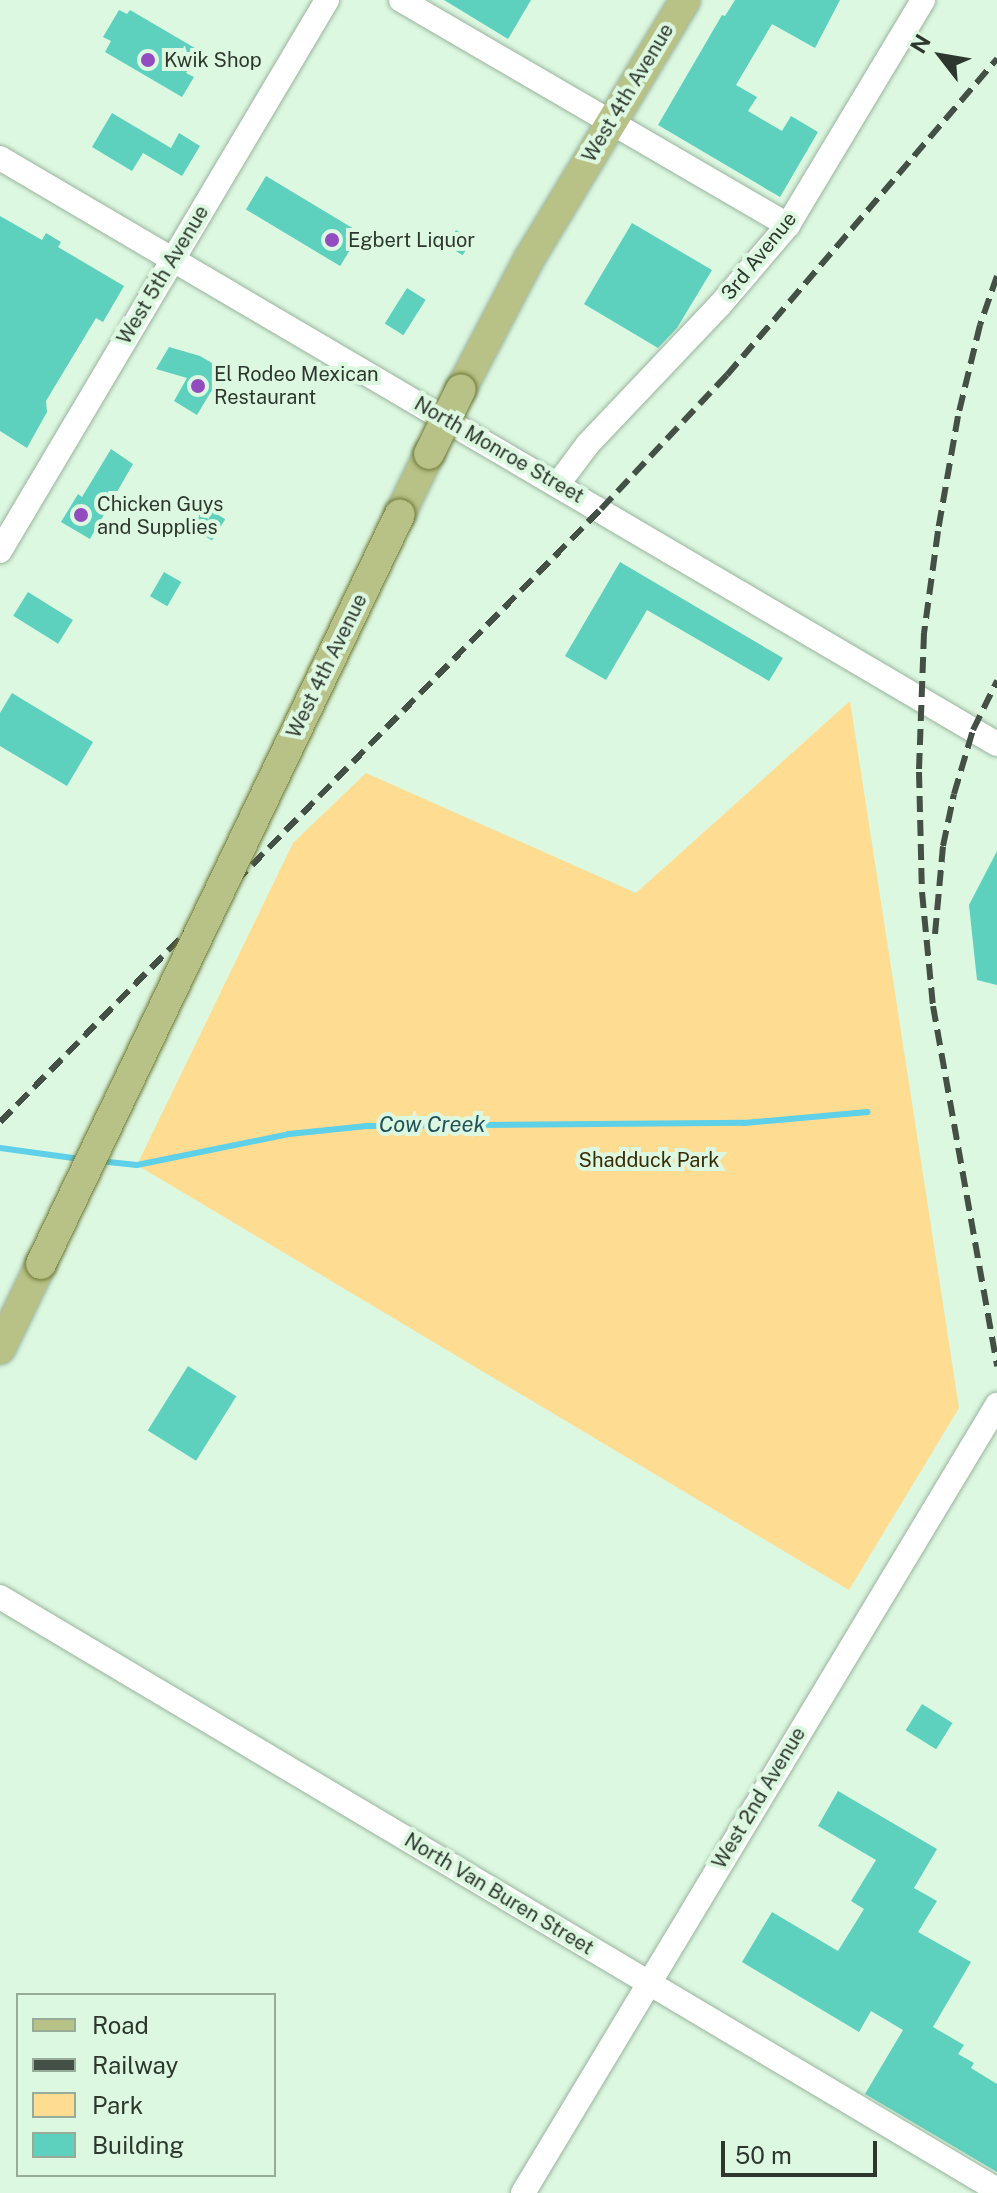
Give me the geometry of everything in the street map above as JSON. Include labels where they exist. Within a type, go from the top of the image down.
[{"type":"main road","name":"West 4th Avenue","points":[[0,1349],[461,389],[529,259],[685,0]]},
{"type":"street","name":"West 5th Avenue","points":[[0,551],[327,0]]},
{"type":"street","points":[[401,0],[788,225]]},
{"type":"street","name":"3rd Avenue","points":[[558,484],[588,444],[720,305],[788,225],[923,0]]},
{"type":"street","name":"North Monroe Street","points":[[0,158],[997,744]]},
{"type":"street","name":"West 2nd Avenue","points":[[523,2193],[997,1405]]},
{"type":"street","name":"North Van Buren Street","points":[[0,1597],[997,2190]]},
{"type":"green space","name":"Shadduck Park","points":[[850,701],[959,1408],[849,1590],[137,1165],[293,843],[366,773],[636,893]]},
{"type":"building","points":[[444,0],[531,0],[508,39]]},
{"type":"building","points":[[735,0],[840,0],[815,48],[772,24],[736,85],[757,97],[748,111],[782,131],[791,116],[818,132],[780,197],[658,125],[722,15],[725,16]]},
{"type":"building","points":[[119,10],[127,14],[130,10],[200,51],[186,73],[194,77],[182,97],[105,52],[111,41],[103,37]]},
{"type":"building","points":[[112,113],[171,148],[179,133],[200,146],[182,176],[143,153],[132,171],[92,147]]},
{"type":"building","points":[[266,176],[360,233],[340,266],[246,209]]},
{"type":"building","points":[[0,216],[42,240],[46,233],[61,242],[58,247],[124,286],[103,322],[96,318],[46,401],[47,412],[27,448],[0,431]]},
{"type":"building","points":[[632,223],[712,270],[677,328],[658,348],[584,304]]},
{"type":"building","points":[[456,230],[472,240],[463,255],[446,245]]},
{"type":"building","points":[[407,288],[426,300],[403,335],[385,324]]},
{"type":"building","points":[[169,347],[200,356],[224,370],[197,415],[174,401],[187,378],[156,369]]},
{"type":"building","points":[[111,449],[133,464],[90,539],[61,522],[78,494],[82,497]]},
{"type":"building","points":[[204,506],[225,519],[212,540],[191,527]]},
{"type":"building","points":[[620,562],[783,658],[769,681],[647,610],[606,680],[565,656]]},
{"type":"building","points":[[164,572],[181,582],[167,606],[150,596]]},
{"type":"building","points":[[28,592],[73,620],[58,644],[13,616]]},
{"type":"building","points":[[12,693],[93,742],[67,786],[0,746],[0,713]]},
{"type":"building","points":[[997,851],[997,985],[977,980],[969,905]]},
{"type":"building","points":[[188,1366],[236,1396],[196,1461],[148,1430]]},
{"type":"building","points":[[922,1704],[953,1723],[936,1749],[906,1730]]},
{"type":"building","points":[[838,1791],[937,1849],[914,1888],[937,1901],[918,1932],[971,1962],[933,2027],[964,2045],[958,2054],[974,2063],[971,2068],[997,2084],[997,2172],[865,2094],[903,2030],[871,2011],[859,2032],[742,1962],[772,1912],[838,1951],[864,1909],[851,1901],[876,1860],[818,1826]]},
{"type":"waterway","name":"Cow Creek","points":[[99,1161],[137,1165],[289,1134],[367,1126],[744,1123],[868,1112]]},
{"type":"waterway","name":"Cow Creek","points":[[0,1148],[80,1159]]},
{"type":"railway","points":[[0,1122],[601,509],[727,375],[997,59]]},
{"type":"railway","points":[[997,276],[980,325],[958,416],[938,531],[924,633],[919,772],[922,892],[933,1006],[997,1366]]},
{"type":"railway","points":[[935,934],[943,846],[954,794],[973,730],[997,681]]},
{"type":"place","name":"Kwik Shop","points":[[148,60]]},
{"type":"place","name":"Egbert Liquor","points":[[332,240]]},
{"type":"place","name":"El Rodeo Mexican Restaurant","points":[[198,386]]},
{"type":"place","name":"Chicken Guys and Supplies","points":[[81,515]]}]
